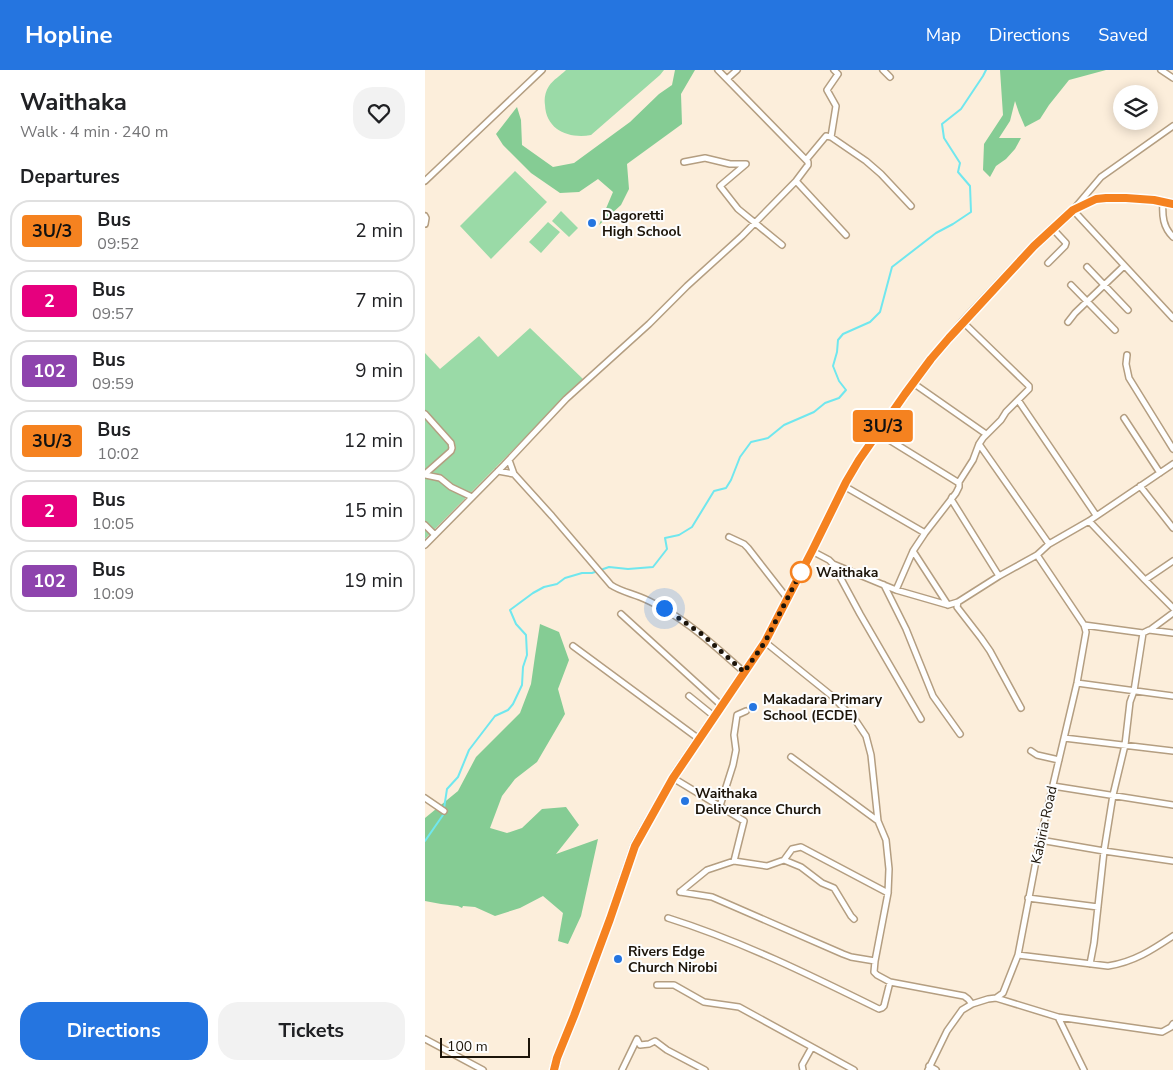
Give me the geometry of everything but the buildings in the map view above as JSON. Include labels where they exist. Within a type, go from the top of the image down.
[{"type":"main road","points":[[554,1070],[635,846],[673,778],[765,642],[859,460],[913,383],[963,322],[1034,246],[1073,210],[1096,199],[1126,198],[1154,200],[1173,204]]},
{"type":"street","points":[[425,181],[542,70]]},
{"type":"street","points":[[425,545],[566,399],[649,324],[755,223],[796,181],[809,164],[718,70]]},
{"type":"street","points":[[727,80],[737,70]]},
{"type":"street","points":[[831,137],[836,106],[827,90],[838,74],[834,70]]},
{"type":"street","points":[[883,70],[890,77]]},
{"type":"street","points":[[1161,70],[1173,78]]},
{"type":"street","points":[[1173,126],[1101,177],[1073,210],[1173,318]]},
{"type":"street","points":[[805,160],[826,136],[831,137],[866,161],[911,206]]},
{"type":"street","points":[[683,162],[705,158],[730,164],[746,164],[720,186],[738,209],[782,245]]},
{"type":"street","points":[[796,181],[846,235]]},
{"type":"street","points":[[1163,202],[1163,220],[1173,237]]},
{"type":"street","points":[[425,216],[425,224]]},
{"type":"street","points":[[1048,263],[1066,244],[1052,228]]},
{"type":"street","points":[[1068,322],[1124,266]]},
{"type":"street","points":[[1087,267],[1128,310]]},
{"type":"street","points":[[1071,285],[1115,330]]},
{"type":"street","points":[[896,590],[913,551],[959,487],[959,482],[973,460],[979,444],[1006,412],[1029,389],[1029,386],[963,322]]},
{"type":"street","points":[[1127,355],[1126,364],[1129,378],[1173,449]]},
{"type":"street","points":[[913,383],[986,434]]},
{"type":"street","points":[[1019,400],[1096,515]]},
{"type":"street","points":[[425,414],[451,443],[452,448],[425,475]]},
{"type":"street","points":[[1124,418],[1160,473]]},
{"type":"street","points":[[878,433],[959,484]]},
{"type":"street","points":[[979,444],[1049,544]]},
{"type":"street","points":[[509,460],[514,474],[558,522],[611,585],[664,608],[703,635],[744,672]]},
{"type":"street","points":[[833,564],[896,590],[948,605],[958,602],[1037,555],[1049,544],[1089,521],[1173,464]]},
{"type":"street","points":[[498,471],[514,474]]},
{"type":"street","points":[[425,475],[440,478],[451,488],[472,497]]},
{"type":"street","points":[[844,486],[925,533]]},
{"type":"street","points":[[1140,486],[1173,528]]},
{"type":"street","points":[[953,496],[951,499],[999,576]]},
{"type":"street","points":[[1089,521],[1173,608]]},
{"type":"street","points":[[425,525],[435,535]]},
{"type":"street","points":[[729,537],[748,548],[787,598]]},
{"type":"street","points":[[812,551],[833,564],[921,719]]},
{"type":"street","points":[[913,551],[948,605]]},
{"type":"street","points":[[1037,555],[1084,625],[1143,632],[1149,630],[1173,613]]},
{"type":"street","points":[[1145,580],[1173,560]]},
{"type":"street","points":[[884,585],[906,629],[933,696],[960,734]]},
{"type":"street","points":[[958,602],[957,607],[990,651],[1021,708]]},
{"type":"street","points":[[621,614],[722,706]]},
{"type":"street","name":"Kabiria Road","points":[[996,998],[1003,993],[1018,955],[1040,840],[1077,683],[1086,632],[1084,625]]},
{"type":"street","points":[[1149,630],[1173,633]]},
{"type":"street","points":[[1090,964],[1113,794],[1125,745],[1130,702],[1134,691],[1143,632]]},
{"type":"street","points":[[765,642],[832,696],[856,721],[866,736],[871,755],[878,821],[886,840],[889,869],[888,893],[874,972],[890,982],[964,996],[972,1004]]},
{"type":"street","points":[[573,646],[699,739]]},
{"type":"street","points":[[1077,683],[1173,696]]},
{"type":"street","points":[[689,696],[715,717]]},
{"type":"street","points":[[720,806],[737,750],[734,735],[737,715],[746,711]]},
{"type":"street","points":[[1064,738],[1173,751]]},
{"type":"street","points":[[1031,751],[1037,756],[1059,760]]},
{"type":"street","points":[[791,757],[878,821]]},
{"type":"street","points":[[673,778],[744,821],[734,861]]},
{"type":"street","points":[[1053,786],[1173,805]]},
{"type":"street","points":[[425,798],[443,811]]},
{"type":"street","points":[[1040,840],[1173,861]]},
{"type":"street","points":[[875,961],[843,954],[712,897],[680,892],[707,870],[734,861],[767,866],[784,860],[793,849],[801,848],[888,893]]},
{"type":"street","points":[[784,860],[801,867],[821,883],[834,888],[854,919]]},
{"type":"street","points":[[1028,898],[1098,907]]},
{"type":"street","points":[[668,918],[695,926],[777,959],[879,1008],[884,1006],[890,982]]},
{"type":"street","points":[[1018,955],[1108,966],[1141,957],[1173,936]]},
{"type":"street","points":[[657,985],[674,985],[704,1002],[739,1008],[854,1070]]},
{"type":"street","points":[[936,1070],[928,1068],[951,1024],[962,1010],[972,1004],[988,999],[996,998],[1059,1017],[1162,1032],[1173,1024]]},
{"type":"street","points":[[1059,1017],[1084,1070]]},
{"type":"street","points":[[623,1070],[637,1039],[640,1045],[655,1041],[667,1050],[705,1070]]},
{"type":"street","points":[[426,1041],[483,1070]]},
{"type":"street","points":[[803,1070],[802,1066],[812,1047]]},
{"type":"green space","points":[[566,70],[664,70],[591,135],[575,136],[554,127],[546,114],[545,96],[549,86]]},
{"type":"green space","points":[[675,70],[695,70],[681,94],[682,124],[627,164],[629,189],[621,205],[599,225],[613,192],[598,179],[579,192],[560,193],[531,173],[503,145],[496,134],[517,107],[521,120],[522,145],[553,167],[574,163],[630,122],[659,94],[672,85]]},
{"type":"green space","points":[[1000,70],[1106,70],[1069,80],[1040,119],[1025,127],[1015,101],[1010,121],[999,138],[1021,138],[1015,149],[996,166],[990,177],[983,170],[984,144],[1003,115]]},
{"type":"green space","points":[[515,171],[547,202],[491,259],[460,226]]},
{"type":"green space","points":[[561,211],[578,228],[569,237],[552,221]]},
{"type":"green space","points":[[548,222],[560,232],[541,253],[529,242]]},
{"type":"green space","points":[[530,328],[583,379],[425,539],[425,353],[440,369],[479,336],[498,357]]},
{"type":"green space","points":[[540,624],[559,632],[569,660],[558,689],[565,714],[537,762],[515,779],[502,796],[490,828],[507,833],[522,828],[542,809],[566,807],[579,825],[556,854],[598,839],[581,916],[568,944],[558,941],[563,913],[543,896],[520,908],[495,916],[475,907],[463,906],[462,908],[425,901],[425,818],[458,791],[476,757],[520,713],[531,684]]},
{"type":"waterway","points":[[425,841],[443,815],[447,789],[458,777],[469,750],[495,716],[508,710],[513,704],[522,685],[523,667],[527,655],[526,635],[516,624],[510,610],[533,593],[544,587],[557,584],[565,578],[582,573],[592,573],[609,567],[628,569],[653,567],[667,549],[665,538],[679,535],[692,527],[714,491],[726,488],[740,457],[751,442],[768,438],[784,425],[814,412],[825,403],[839,398],[846,390],[839,381],[833,366],[838,340],[843,334],[870,322],[880,312],[892,267],[936,233],[971,212],[970,186],[958,172],[960,163],[944,138],[942,124],[961,109],[986,70]]},
{"type":"bus line","name":"3U/3","points":[[554,1070],[635,846],[673,778],[765,642],[846,482],[905,394],[949,338],[1034,246],[1073,210],[1096,199],[1106,198],[1154,200],[1173,204]]},
{"type":"place","name":"Dagoretti High School","points":[[592,223]]},
{"type":"place","name":"Waithaka","points":[[801,572]]},
{"type":"place","name":"Makadara Primary School (ECDE)","points":[[753,707]]},
{"type":"place","name":"Waithaka Deliverance Church","points":[[685,801]]},
{"type":"place","name":"Rivers Edge Church Nirobi","points":[[618,959]]},
{"type":"route","points":[[664,608],[703,635],[744,672],[765,642],[801,572]]}]
